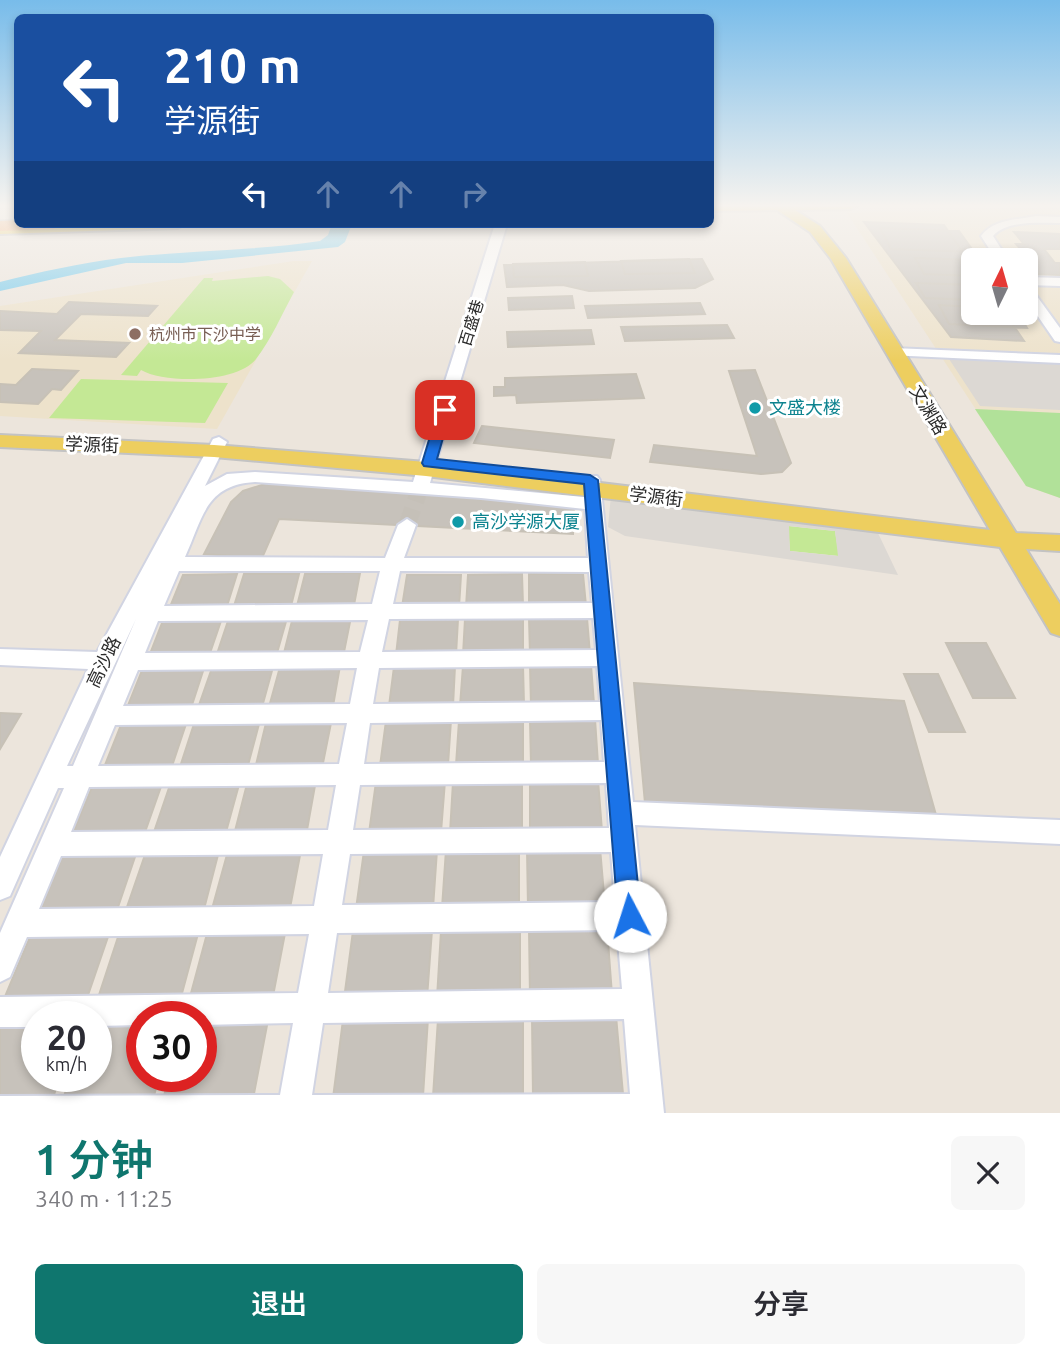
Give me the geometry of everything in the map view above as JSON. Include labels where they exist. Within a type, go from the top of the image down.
[{"type":"main road","name":"文渊路","points":[[837,257],[1060,626]]},
{"type":"main road","name":"学源街","points":[[0,430],[216,446],[423,478],[591,491],[1002,534],[1060,543]]},
{"type":"main road","name":"学源街","points":[[0,441],[216,446]]},
{"type":"main road","name":"学源街","points":[[1002,534],[1060,531]]},
{"type":"street","name":"百盛巷","points":[[423,478],[491,257]]},
{"type":"street","points":[[1038,281],[1060,282]]},
{"type":"street","points":[[1038,308],[1060,338]]},
{"type":"street","points":[[893,352],[1060,359]]},
{"type":"street","name":"高沙路","points":[[0,887],[103,660],[216,446]]},
{"type":"street","points":[[0,967],[172,564],[205,495],[216,485],[233,478],[423,478]]},
{"type":"street","points":[[0,1112],[648,1112],[591,491]]},
{"type":"street","points":[[293,1112],[369,660],[392,564],[407,525]]},
{"type":"street","points":[[172,564],[597,565]]},
{"type":"street","points":[[127,614],[602,610]]},
{"type":"street","points":[[0,657],[103,660]]},
{"type":"street","points":[[132,662],[606,658]]},
{"type":"street","points":[[108,716],[611,711]]},
{"type":"street","points":[[50,777],[350,772],[617,772]]},
{"type":"street","points":[[620,813],[1060,832]]},
{"type":"street","points":[[53,844],[623,840]]},
{"type":"street","points":[[19,923],[630,916]]},
{"type":"street","points":[[0,1012],[638,1004]]},
{"type":"shaded area","points":[[876,257],[961,257],[961,326],[1038,326],[1038,257],[1060,257],[1060,498],[1026,486]]},
{"type":"shaded area","name":"杭州市下沙中学","points":[[294,261],[312,261],[217,429],[0,416],[0,306]]},
{"type":"shaded area","points":[[949,359],[1060,364],[1060,410],[980,406]]},
{"type":"shaded area","points":[[611,495],[877,531],[898,575],[625,536],[608,527]],"holes":[[[789,526],[835,531],[838,556],[790,551]]]},
{"type":"green space","points":[[268,276],[280,279],[294,292],[267,344],[247,367],[234,373],[201,379],[167,378],[141,370],[137,376],[121,375],[204,278],[213,278],[212,281]]},
{"type":"green space","points":[[81,379],[228,383],[205,423],[49,418]]},
{"type":"green space","points":[[975,409],[1060,413],[1060,498],[1026,486]]},
{"type":"green space","points":[[788,526],[835,531],[839,556],[790,551]]},
{"type":"water","points":[[130,257],[241,257],[182,263],[126,263],[0,291],[0,282]]},
{"type":"building","points":[[890,257],[961,257],[961,326],[1014,326],[1024,341],[951,337]]},
{"type":"building","points":[[1038,257],[1050,257],[1055,263],[1060,263],[1060,275],[1038,274]]},
{"type":"building","points":[[915,258],[961,260],[961,276],[924,274]]},
{"type":"building","points":[[689,259],[695,273],[625,274],[621,261]]},
{"type":"building","points":[[702,259],[713,279],[695,288],[589,291],[563,285],[507,287],[504,265]]},
{"type":"building","points":[[585,262],[588,276],[514,277],[513,264]]},
{"type":"building","points":[[916,283],[961,285],[961,300],[925,298]]},
{"type":"building","points":[[572,296],[574,308],[509,310],[508,298]]},
{"type":"building","points":[[69,302],[157,306],[148,316],[81,314],[55,340],[129,343],[116,357],[19,353],[41,331],[0,330],[0,311],[57,314]]},
{"type":"building","points":[[700,303],[705,314],[588,318],[585,306]]},
{"type":"building","points":[[939,305],[961,306],[961,325],[949,324]]},
{"type":"building","points":[[727,325],[734,338],[625,341],[621,327]]},
{"type":"building","points":[[988,326],[1026,326],[1027,328]]},
{"type":"building","points":[[591,330],[594,344],[508,347],[507,332]]},
{"type":"building","points":[[32,369],[78,371],[61,390],[52,389],[38,404],[0,402],[0,384],[16,385]]},
{"type":"building","name":"文盛大楼","points":[[755,370],[791,463],[782,472],[761,474],[650,462],[654,445],[757,456],[729,371]]},
{"type":"building","points":[[636,374],[644,398],[517,403],[516,395],[494,396],[494,387],[505,387],[505,378]]},
{"type":"building","points":[[482,426],[614,440],[610,458],[474,443]]},
{"type":"building","name":"高沙学源大厦","points":[[271,482],[574,507],[573,534],[279,519],[262,558],[204,554],[231,502],[243,491]]},
{"type":"building","points":[[360,573],[354,605],[297,606],[305,574]]},
{"type":"building","points":[[237,574],[227,606],[170,607],[183,575]]},
{"type":"building","points":[[244,574],[299,574],[291,606],[234,606]]},
{"type":"building","points":[[522,574],[523,606],[466,607],[468,575]]},
{"type":"building","points":[[529,574],[583,574],[586,606],[529,606]]},
{"type":"building","points":[[407,575],[461,575],[459,607],[402,607]]},
{"type":"building","points":[[293,617],[351,617],[344,652],[284,653]]},
{"type":"building","points":[[164,618],[222,618],[210,653],[150,654]]},
{"type":"building","points":[[229,618],[287,618],[277,653],[217,654]]},
{"type":"building","points":[[523,618],[523,654],[463,655],[465,619]]},
{"type":"building","points":[[529,618],[587,618],[590,654],[530,654]]},
{"type":"building","points":[[458,619],[456,655],[396,655],[400,620]]},
{"type":"building","points":[[946,643],[986,643],[1015,698],[973,698]]},
{"type":"building","points":[[530,665],[591,665],[594,704],[531,705]]},
{"type":"building","points":[[340,666],[333,706],[269,707],[280,667]]},
{"type":"building","points":[[455,666],[453,706],[389,706],[394,667]]},
{"type":"building","points":[[463,666],[523,666],[524,705],[460,706]]},
{"type":"building","points":[[273,667],[262,707],[198,708],[212,668]]},
{"type":"building","points":[[143,668],[204,668],[191,708],[127,708]]},
{"type":"building","points":[[904,674],[938,674],[965,732],[929,732]]},
{"type":"building","points":[[634,683],[904,701],[936,815],[645,803]]},
{"type":"building","points":[[0,713],[21,714],[0,749]]},
{"type":"building","points":[[595,719],[598,764],[531,764],[530,720]]},
{"type":"building","points":[[451,720],[448,765],[380,766],[386,721]]},
{"type":"building","points":[[523,720],[523,765],[456,765],[459,721]]},
{"type":"building","points":[[266,723],[331,723],[322,768],[255,769]]},
{"type":"building","points":[[186,724],[171,769],[103,770],[121,725]]},
{"type":"building","points":[[194,724],[259,724],[247,769],[179,770]]},
{"type":"building","points":[[248,780],[316,780],[307,830],[235,831]]},
{"type":"building","points":[[598,780],[602,831],[530,832],[530,781]]},
{"type":"building","points":[[163,781],[145,832],[73,833],[94,782]]},
{"type":"building","points":[[240,781],[226,832],[154,832],[171,782]]},
{"type":"building","points":[[445,781],[441,832],[369,833],[376,782]]},
{"type":"building","points":[[522,781],[522,832],[450,833],[453,782]]},
{"type":"building","points":[[600,848],[605,906],[528,907],[527,849]]},
{"type":"building","points":[[519,849],[519,907],[442,908],[446,850]]},
{"type":"building","points":[[301,850],[290,908],[212,909],[228,851]]},
{"type":"building","points":[[437,850],[433,908],[356,909],[364,851]]},
{"type":"building","points":[[137,851],[117,910],[40,911],[64,852]]},
{"type":"building","points":[[219,851],[204,909],[126,910],[146,852]]},
{"type":"building","points":[[286,928],[273,996],[190,997],[208,930]]},
{"type":"building","points":[[607,928],[612,995],[530,996],[529,929]]},
{"type":"building","points":[[199,930],[181,997],[98,998],[120,931]]},
{"type":"building","points":[[432,930],[427,998],[344,999],[353,931]]},
{"type":"building","points":[[520,930],[520,997],[437,998],[441,931]]},
{"type":"building","points":[[110,931],[87,998],[4,999],[32,932]]},
{"type":"building","points":[[616,1016],[623,1094],[533,1095],[532,1017]]},
{"type":"building","points":[[428,1018],[423,1096],[333,1098],[343,1020]]},
{"type":"building","points":[[523,1018],[523,1096],[433,1097],[438,1019]]},
{"type":"building","points":[[268,1020],[253,1099],[163,1100],[165,1092],[217,1092],[217,1021]]},
{"type":"building","points":[[126,1022],[126,1092],[155,1092],[153,1100],[62,1102],[65,1092],[112,1092],[112,1023]]},
{"type":"building","points":[[21,1023],[21,1092],[55,1092],[52,1101],[0,1102],[0,1024]]},
{"type":"tunnel","points":[[407,525],[418,494]]},
{"type":"place","name":"杭州市下沙中学","points":[[135,334]]},
{"type":"place","name":"文盛大楼","points":[[755,408]]},
{"type":"place","name":"高沙学源大厦","points":[[458,522]]},
{"type":"route","points":[[445,410],[429,463],[590,480],[630,916]]}]
